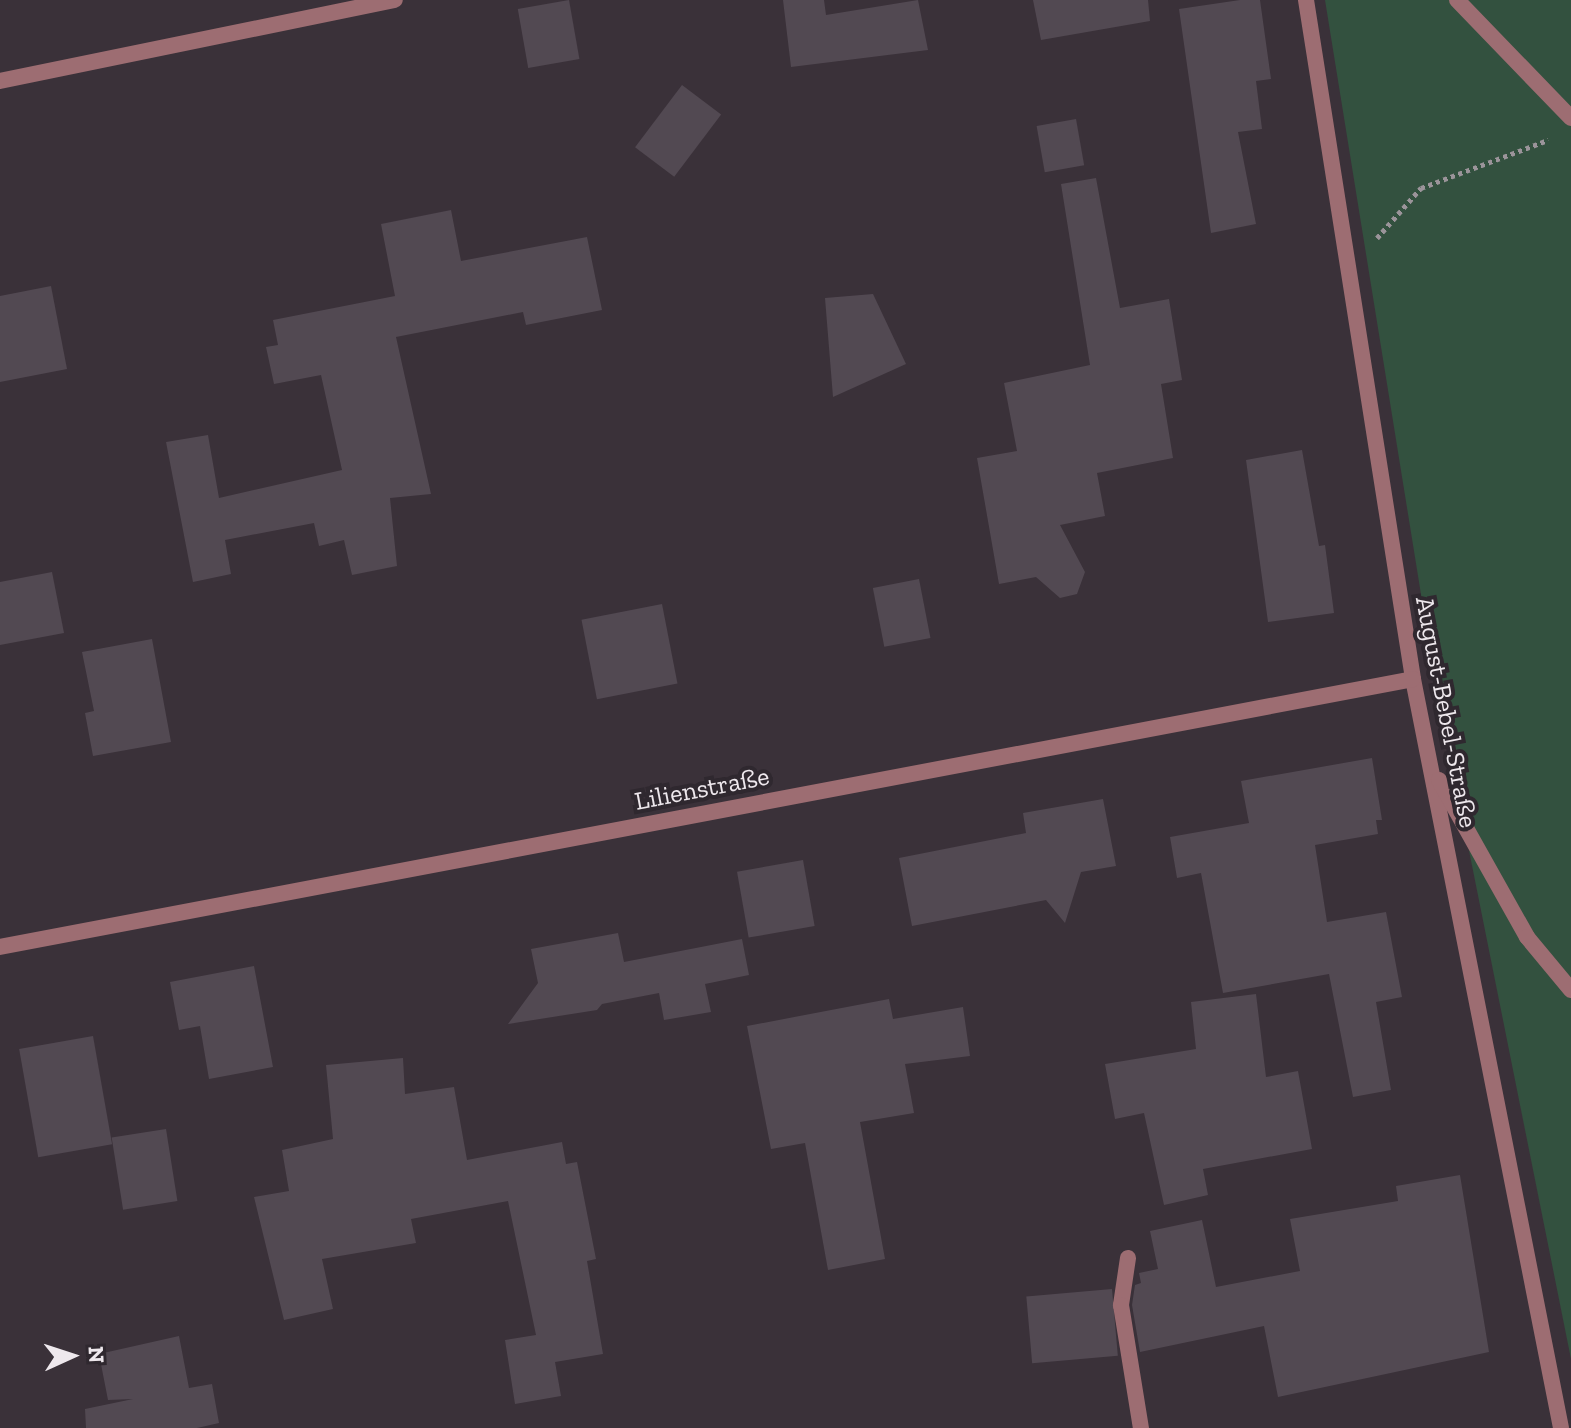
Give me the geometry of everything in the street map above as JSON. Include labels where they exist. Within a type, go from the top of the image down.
[{"type":"street","points":[[0,81],[395,0]]},
{"type":"street","name":"August-Bebel-Straße","points":[[1306,0],[1413,679],[1561,1428]]},
{"type":"street","points":[[1457,0],[1571,118]]},
{"type":"street","name":"Lilienstraße","points":[[0,947],[1413,679]]},
{"type":"street","points":[[1431,765],[1527,937],[1571,990]]},
{"type":"street","points":[[1128,1258],[1121,1305],[1141,1428]]},
{"type":"path","points":[[1348,272],[1421,188],[1557,136]]},
{"type":"green space","points":[[1325,0],[1571,0],[1571,1359],[1435,681]]},
{"type":"building","points":[[569,0],[579,59],[528,68],[518,9]]},
{"type":"building","points":[[783,0],[824,0],[826,15],[918,0],[928,50],[791,67]]},
{"type":"building","points":[[1033,0],[1148,0],[1150,21],[1041,40]]},
{"type":"building","points":[[1260,0],[1271,79],[1256,81],[1262,129],[1238,132],[1256,224],[1211,233],[1179,9]]},
{"type":"building","points":[[682,85],[721,114],[674,177],[635,147]]},
{"type":"building","points":[[1076,119],[1084,165],[1045,172],[1037,126]]},
{"type":"building","points":[[1096,178],[1120,308],[1169,299],[1182,380],[1161,384],[1173,458],[1097,473],[1105,516],[1060,525],[1085,572],[1077,594],[1060,598],[1036,577],[999,584],[977,458],[1017,451],[1004,383],[1090,365],[1061,184]]},
{"type":"building","points":[[451,210],[461,261],[587,237],[602,310],[526,325],[523,312],[396,337],[431,494],[390,498],[397,566],[352,575],[344,540],[319,546],[314,523],[225,540],[231,574],[193,582],[166,442],[208,435],[219,498],[342,470],[321,375],[274,384],[266,347],[278,345],[273,320],[395,296],[381,224]]},
{"type":"building","points":[[51,286],[67,369],[0,382],[0,296]]},
{"type":"building","points":[[873,294],[906,364],[833,397],[825,298]]},
{"type":"building","points":[[1302,450],[1319,546],[1325,545],[1334,613],[1268,622],[1246,460]]},
{"type":"building","points":[[52,572],[64,633],[0,645],[0,582]]},
{"type":"building","points":[[919,579],[930,638],[884,647],[873,588]]},
{"type":"building","points":[[662,604],[677,684],[597,699],[582,620]]},
{"type":"building","points":[[152,639],[171,742],[93,756],[85,713],[94,711],[82,652]]},
{"type":"building","points":[[1372,758],[1382,820],[1376,820],[1378,834],[1315,845],[1327,922],[1386,912],[1402,997],[1376,1002],[1391,1090],[1353,1097],[1329,974],[1223,993],[1201,873],[1177,878],[1170,837],[1249,823],[1241,781]]},
{"type":"building","points":[[1103,799],[1116,866],[1081,872],[1065,923],[1046,900],[912,926],[899,858],[1026,833],[1023,813]]},
{"type":"building","points":[[803,860],[815,926],[749,938],[737,872]]},
{"type":"building","points":[[618,933],[624,962],[742,939],[749,975],[705,984],[711,1012],[664,1020],[659,993],[602,1004],[597,1010],[508,1024],[538,983],[531,949]]},
{"type":"building","points":[[254,966],[273,1067],[209,1079],[200,1026],[179,1030],[170,982]]},
{"type":"building","points":[[1256,994],[1266,1077],[1298,1071],[1312,1149],[1203,1169],[1208,1195],[1164,1205],[1144,1113],[1115,1119],[1105,1064],[1196,1049],[1191,1002]]},
{"type":"building","points":[[889,999],[893,1019],[963,1007],[970,1056],[905,1064],[914,1113],[860,1122],[885,1259],[828,1270],[805,1143],[771,1149],[747,1026]]},
{"type":"building","points":[[93,1036],[112,1144],[38,1157],[19,1049]]},
{"type":"building","points":[[403,1058],[405,1094],[454,1087],[467,1160],[562,1142],[566,1164],[577,1162],[596,1259],[587,1261],[603,1354],[555,1362],[561,1396],[515,1404],[505,1340],[536,1335],[508,1201],[411,1219],[416,1243],[322,1259],[333,1309],[284,1320],[254,1197],[289,1191],[282,1150],[333,1139],[326,1065]]},
{"type":"building","points":[[166,1129],[177,1201],[123,1210],[112,1138]]},
{"type":"building","points":[[1460,1175],[1489,1352],[1278,1397],[1264,1326],[1140,1352],[1132,1305],[1135,1285],[1141,1283],[1139,1273],[1158,1269],[1150,1231],[1202,1220],[1216,1287],[1300,1271],[1290,1219],[1398,1201],[1396,1186]]},
{"type":"building","points":[[1112,1289],[1118,1356],[1032,1363],[1026,1296]]},
{"type":"building","points":[[179,1336],[189,1388],[212,1384],[219,1423],[197,1428],[86,1428],[85,1409],[133,1399],[108,1400],[99,1354]]}]
